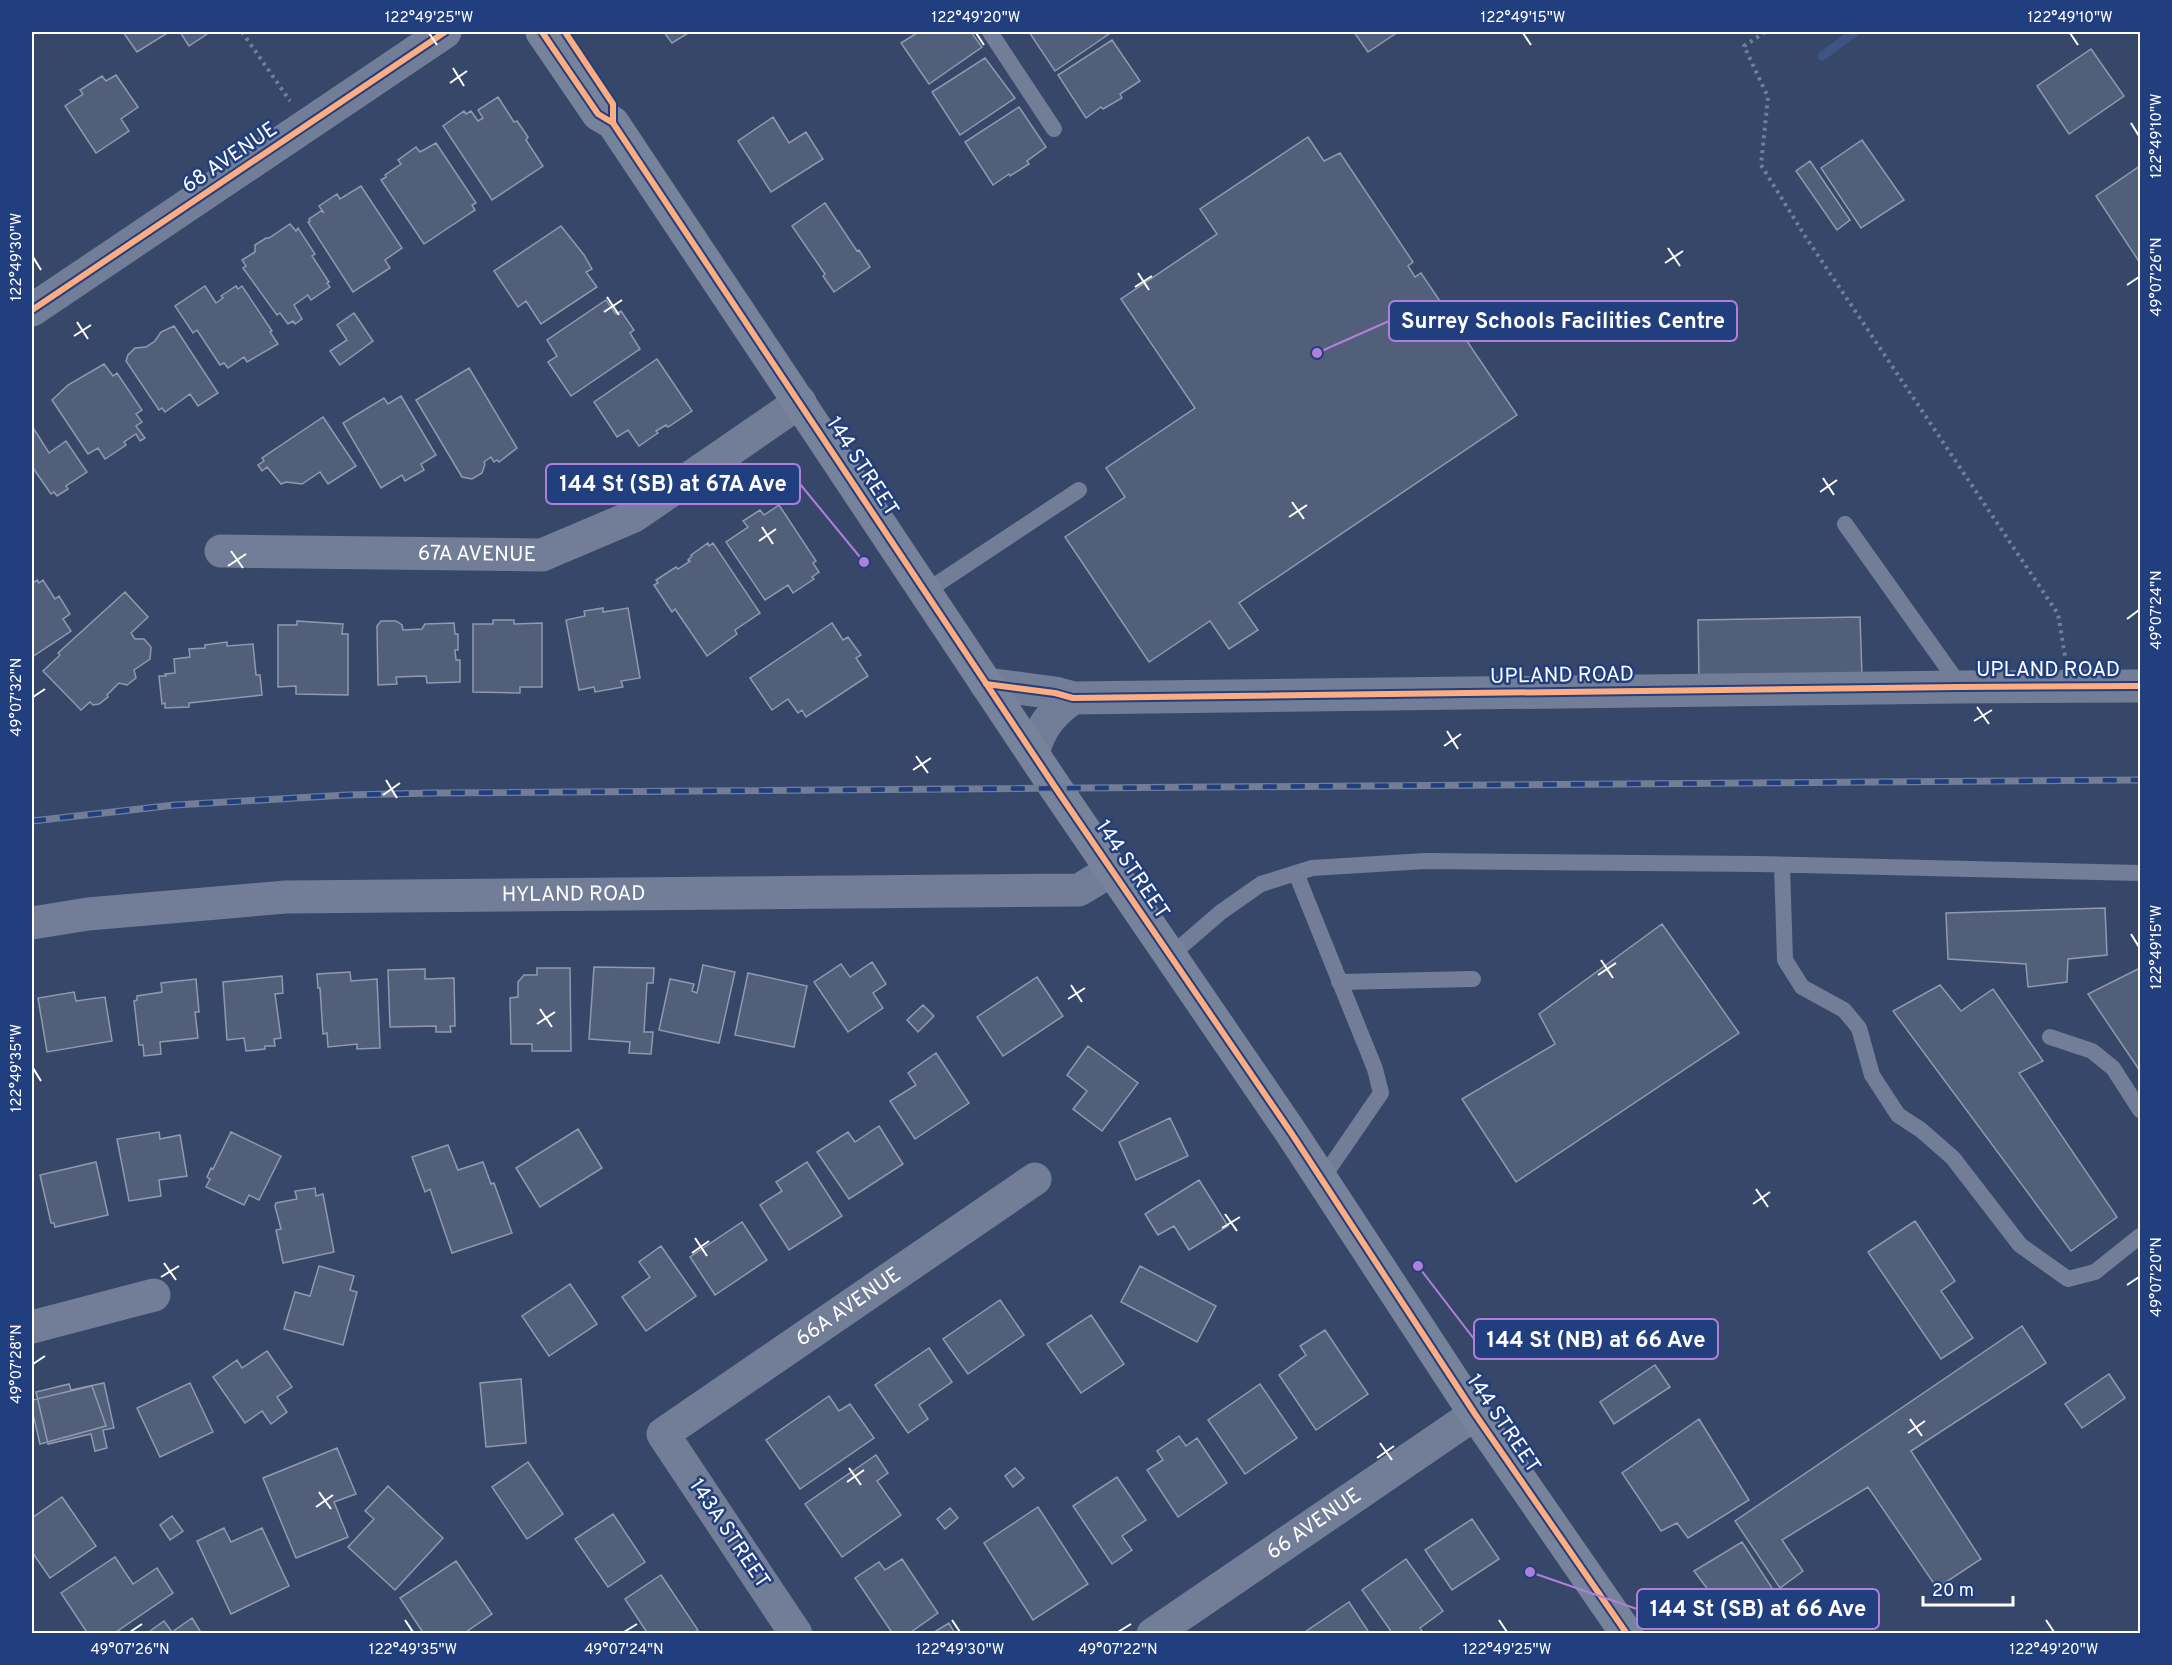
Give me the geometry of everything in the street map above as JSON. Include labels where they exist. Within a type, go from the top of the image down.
[{"type":"main road","name":"144 STREET","points":[[542,32],[598,114],[613,123],[986,684],[1322,1179],[1475,1414],[1627,1634]]},
{"type":"main road","name":"144 STREET","points":[[565,32],[613,104],[613,123]]},
{"type":"street","name":"68 AVENUE","points":[[32,310],[445,32]]},
{"type":"street","name":"67A AVENUE","points":[[221,551],[542,555],[634,516],[800,402]]},
{"type":"street","name":"UPLAND ROAD","points":[[986,684],[1055,693],[1073,698],[2140,686]]},
{"type":"street","points":[[1034,753],[1044,724],[1060,707],[1073,698]]},
{"type":"street","name":"HYLAND ROAD","points":[[32,923],[88,914],[286,897],[1079,890],[1112,870]]},
{"type":"street","name":"66A AVENUE","points":[[663,1434],[1035,1179]]},
{"type":"street","points":[[32,1327],[154,1295]]},
{"type":"street","name":"66 AVENUE","points":[[1153,1634],[1475,1414]]},
{"type":"street","name":"143A STREET","points":[[663,1434],[796,1634]]},
{"type":"lane","points":[[990,32],[1054,129]]},
{"type":"lane","points":[[925,592],[1079,490]]},
{"type":"lane","points":[[1845,524],[1961,687]]},
{"type":"lane","points":[[1170,956],[1221,912],[1261,884],[1312,868],[1425,861],[1782,865],[2140,873]]},
{"type":"lane","points":[[1782,865],[1785,960],[1802,987],[1844,1010],[1859,1028],[1872,1075],[1898,1115],[1921,1130],[1953,1158],[2020,1245],[2068,1278],[2095,1272],[2140,1236]]},
{"type":"lane","points":[[1296,873],[1375,1069],[1381,1094],[1322,1179]]},
{"type":"lane","points":[[1339,982],[1473,979]]},
{"type":"lane","points":[[2050,1037],[2092,1051],[2113,1068],[2140,1110]]},
{"type":"path","points":[[242,32],[294,106]]},
{"type":"path","points":[[1765,32],[1744,46],[1768,97],[1761,165],[1805,236],[2058,614],[2070,687]]},
{"type":"building","points":[[123,32],[169,32],[137,52]]},
{"type":"building","points":[[180,32],[210,32],[189,46]]},
{"type":"building","points":[[664,32],[690,32],[672,43]]},
{"type":"building","points":[[916,32],[971,32],[982,47],[929,84],[901,43]]},
{"type":"building","points":[[1029,32],[1107,32],[1109,34],[1055,71]]},
{"type":"building","points":[[1354,32],[1398,32],[1368,52]]},
{"type":"building","points":[[1112,40],[1140,81],[1120,94],[1122,98],[1103,109],[1101,107],[1086,118],[1058,75]]},
{"type":"building","points":[[2091,49],[2124,96],[2069,134],[2037,86]]},
{"type":"building","points":[[985,58],[1015,98],[960,135],[932,92]]},
{"type":"building","points":[[116,75],[138,107],[121,119],[129,131],[96,153],[65,106],[83,94],[80,90],[102,76],[106,81]]},
{"type":"building","points":[[498,97],[514,122],[517,121],[528,137],[526,140],[543,166],[492,200],[443,126],[464,111],[466,114],[471,111],[478,121],[483,118],[478,110]]},
{"type":"building","points":[[1019,107],[1046,147],[1027,161],[1029,164],[993,185],[965,142]]},
{"type":"building","points":[[773,117],[789,143],[806,132],[823,159],[771,192],[738,141]]},
{"type":"building","points":[[1308,137],[1324,161],[1340,153],[1413,262],[1408,266],[1415,277],[1421,273],[1517,415],[1239,603],[1258,630],[1229,649],[1210,621],[1149,662],[1065,537],[1125,497],[1106,468],[1195,408],[1121,299],[1217,234],[1200,209]]},
{"type":"building","points":[[1862,140],[1904,200],[1861,228],[1821,168]]},
{"type":"building","points":[[436,143],[476,203],[472,205],[475,210],[424,244],[381,180],[401,164],[398,160],[416,147],[420,152]]},
{"type":"building","points":[[1810,161],[1850,220],[1837,230],[1796,171]]},
{"type":"building","points":[[2140,166],[2140,263],[2096,196]]},
{"type":"building","points":[[361,186],[402,248],[385,260],[390,268],[353,292],[308,222],[321,211],[324,213],[319,206],[337,194],[340,199]]},
{"type":"building","points":[[825,203],[870,267],[834,292],[823,276],[825,274],[792,226]]},
{"type":"building","points":[[290,224],[296,231],[298,228],[315,254],[312,256],[330,287],[311,300],[308,295],[294,305],[302,319],[295,324],[293,321],[288,324],[280,313],[277,315],[243,268],[246,266],[242,260],[255,252],[255,245]]},
{"type":"building","points":[[561,226],[584,255],[592,269],[586,272],[597,287],[541,324],[526,301],[518,307],[494,271]]},
{"type":"building","points":[[205,286],[216,303],[223,298],[221,296],[236,286],[238,289],[242,286],[278,344],[247,362],[244,357],[228,368],[224,363],[220,365],[197,330],[193,333],[175,306]]},
{"type":"building","points":[[606,300],[616,314],[621,311],[634,330],[630,333],[640,349],[571,396],[548,362],[557,356],[547,340]]},
{"type":"building","points":[[354,313],[373,341],[340,365],[330,351],[347,340],[337,325]]},
{"type":"building","points":[[174,326],[218,393],[198,406],[190,394],[165,412],[162,408],[159,410],[126,361],[135,348],[146,347],[155,341],[161,332]]},
{"type":"building","points":[[657,359],[692,411],[668,427],[666,425],[656,431],[658,433],[639,446],[628,430],[617,437],[594,402]]},
{"type":"building","points":[[104,364],[113,376],[117,373],[142,410],[136,414],[142,422],[136,426],[145,438],[140,441],[136,434],[124,442],[126,445],[105,459],[98,448],[88,454],[52,400],[68,385]]},
{"type":"building","points":[[469,368],[517,448],[499,462],[497,460],[494,462],[491,457],[484,462],[482,473],[472,479],[462,477],[416,400]]},
{"type":"building","points":[[401,396],[436,455],[421,464],[424,470],[405,481],[402,475],[381,488],[343,423],[384,398],[388,404]]},
{"type":"building","points":[[323,417],[356,466],[328,484],[320,472],[302,484],[286,482],[281,484],[267,467],[262,471],[258,465],[264,461],[262,458]]},
{"type":"building","points":[[32,426],[49,453],[66,441],[87,472],[66,486],[68,489],[57,496],[54,492],[51,494],[32,469]]},
{"type":"building","points":[[779,505],[816,561],[813,563],[819,572],[812,577],[814,579],[793,593],[788,585],[765,600],[726,542],[748,527],[743,521],[760,510],[764,515]]},
{"type":"building","points":[[708,543],[709,546],[713,543],[760,613],[735,630],[737,634],[707,656],[675,609],[672,612],[654,585],[658,583],[656,580],[690,561],[688,560],[691,555]]},
{"type":"building","points":[[37,580],[39,583],[43,580],[55,599],[59,596],[70,614],[63,619],[71,631],[32,657],[32,584]]},
{"type":"building","points":[[125,592],[148,617],[131,633],[135,639],[144,639],[151,647],[150,659],[134,670],[136,678],[127,685],[119,683],[99,704],[93,705],[90,702],[81,710],[43,671],[60,655],[58,653]]},
{"type":"building","points":[[603,608],[603,612],[628,608],[640,678],[621,681],[623,687],[595,692],[594,687],[579,690],[566,620],[585,616],[584,611]]},
{"type":"building","points":[[1860,617],[1862,676],[1699,683],[1698,620]]},
{"type":"building","points":[[493,620],[514,620],[514,624],[542,623],[542,687],[520,687],[520,693],[473,692],[473,624],[493,624]]},
{"type":"building","points":[[297,621],[343,624],[342,634],[348,634],[348,695],[296,694],[296,686],[278,687],[278,625],[297,625]]},
{"type":"building","points":[[381,621],[396,621],[402,625],[403,630],[422,629],[425,624],[454,623],[455,634],[458,634],[458,650],[455,650],[456,660],[460,660],[460,682],[427,683],[426,676],[396,677],[397,684],[378,685],[377,626]]},
{"type":"building","points":[[832,623],[843,640],[848,637],[861,655],[856,658],[868,676],[806,717],[802,710],[798,713],[788,699],[772,710],[750,678]]},
{"type":"building","points":[[227,642],[227,646],[253,644],[256,675],[260,675],[262,695],[189,703],[189,707],[165,708],[165,703],[162,704],[159,676],[175,673],[174,659],[190,657],[189,649],[205,648],[205,645]]},
{"type":"building","points":[[2105,908],[2107,955],[2068,959],[2067,982],[2028,987],[2026,964],[1948,959],[1946,913]]},
{"type":"building","points":[[1662,924],[1739,1033],[1516,1182],[1462,1099],[1555,1044],[1539,1014]]},
{"type":"building","points":[[872,962],[886,984],[873,993],[883,1008],[848,1032],[814,982],[841,964],[850,977]]},
{"type":"building","points":[[703,965],[735,972],[719,1043],[659,1030],[670,979],[694,984],[692,991],[697,993]]},
{"type":"building","points":[[594,967],[654,968],[653,983],[647,983],[644,1032],[653,1032],[651,1054],[629,1053],[630,1042],[589,1039]]},
{"type":"building","points":[[537,968],[570,968],[571,1051],[532,1051],[532,1044],[511,1044],[510,998],[518,997],[518,982],[524,975],[537,975]]},
{"type":"building","points":[[2140,968],[2140,1071],[2088,994]]},
{"type":"building","points":[[425,969],[425,979],[454,978],[455,1026],[450,1026],[451,1032],[436,1032],[436,1026],[390,1027],[388,970]]},
{"type":"building","points":[[350,972],[351,981],[377,979],[380,1048],[357,1049],[357,1044],[328,1047],[327,1033],[323,1034],[317,974]]},
{"type":"building","points":[[748,973],[807,986],[794,1047],[735,1035]]},
{"type":"building","points":[[282,976],[283,993],[275,994],[281,1038],[274,1039],[275,1046],[246,1051],[244,1038],[227,1040],[223,982]]},
{"type":"building","points":[[1037,977],[1063,1016],[1003,1056],[977,1017]]},
{"type":"building","points":[[196,979],[199,1012],[195,1012],[198,1038],[160,1042],[161,1054],[144,1056],[143,1045],[139,1045],[134,1001],[137,1000],[137,996],[162,992],[161,983]]},
{"type":"building","points":[[1940,985],[1961,1011],[1993,989],[2043,1061],[2019,1073],[2117,1217],[2071,1251],[1893,1011]]},
{"type":"building","points":[[74,992],[76,1001],[105,997],[112,1041],[47,1052],[38,998]]},
{"type":"building","points":[[923,1005],[934,1016],[918,1032],[907,1020]]},
{"type":"building","points":[[1088,1046],[1138,1083],[1102,1131],[1073,1109],[1087,1091],[1067,1075]]},
{"type":"building","points":[[936,1053],[969,1103],[915,1139],[890,1101],[916,1085],[908,1073]]},
{"type":"building","points":[[1170,1118],[1188,1156],[1136,1180],[1119,1142]]},
{"type":"building","points":[[879,1126],[903,1164],[849,1199],[817,1152],[848,1132],[855,1142]]},
{"type":"building","points":[[578,1129],[602,1168],[540,1207],[516,1168]]},
{"type":"building","points":[[159,1132],[160,1139],[180,1135],[187,1176],[159,1180],[161,1196],[129,1201],[117,1139]]},
{"type":"building","points":[[231,1132],[281,1156],[259,1200],[249,1195],[244,1205],[206,1187],[210,1179],[207,1177],[211,1168],[213,1169]]},
{"type":"building","points":[[448,1145],[458,1170],[483,1162],[491,1184],[494,1183],[512,1233],[452,1253],[430,1189],[425,1192],[412,1157]]},
{"type":"building","points":[[96,1162],[108,1215],[55,1227],[54,1223],[51,1223],[40,1175]]},
{"type":"building","points":[[807,1162],[842,1216],[789,1250],[760,1205],[782,1191],[776,1182]]},
{"type":"building","points":[[1199,1180],[1228,1226],[1189,1250],[1174,1226],[1158,1235],[1145,1214]]},
{"type":"building","points":[[315,1188],[316,1196],[323,1194],[334,1252],[283,1263],[276,1230],[281,1229],[276,1203],[297,1199],[295,1191]]},
{"type":"building","points":[[1915,1221],[1955,1281],[1941,1291],[1973,1338],[1941,1359],[1868,1252]]},
{"type":"building","points":[[742,1222],[767,1260],[715,1295],[690,1257]]},
{"type":"building","points":[[661,1246],[696,1296],[646,1331],[622,1297],[650,1277],[639,1262]]},
{"type":"building","points":[[319,1266],[354,1276],[350,1290],[357,1292],[343,1345],[284,1329],[295,1292],[310,1296]]},
{"type":"building","points":[[1140,1266],[1216,1306],[1197,1342],[1121,1302]]},
{"type":"building","points":[[570,1284],[597,1324],[549,1356],[522,1316]]},
{"type":"building","points":[[1000,1300],[1024,1335],[968,1374],[943,1339]]},
{"type":"building","points":[[1091,1315],[1124,1364],[1081,1393],[1047,1344]]},
{"type":"building","points":[[2022,1326],[2046,1363],[1911,1451],[1981,1559],[1937,1588],[1868,1487],[1782,1540],[1803,1571],[1780,1588],[1735,1521]]},
{"type":"building","points":[[1325,1330],[1368,1394],[1316,1430],[1279,1375],[1306,1355],[1300,1346]]},
{"type":"building","points":[[929,1348],[952,1382],[919,1405],[928,1419],[908,1433],[875,1385]]},
{"type":"building","points":[[267,1351],[292,1387],[277,1397],[287,1412],[271,1424],[262,1411],[245,1423],[213,1377],[237,1360],[242,1368]]},
{"type":"building","points":[[1655,1365],[1670,1387],[1614,1424],[1600,1402]]},
{"type":"building","points":[[2109,1374],[2125,1398],[2082,1428],[2065,1404]]},
{"type":"building","points":[[521,1379],[526,1443],[486,1447],[480,1383]]},
{"type":"building","points":[[104,1383],[114,1428],[103,1430],[107,1448],[95,1451],[91,1434],[48,1444],[36,1392],[69,1384],[71,1390]]},
{"type":"building","points":[[190,1383],[213,1432],[160,1457],[137,1408]]},
{"type":"building","points":[[1260,1384],[1297,1438],[1245,1474],[1208,1420]]},
{"type":"building","points":[[92,1386],[106,1426],[40,1444],[32,1400]]},
{"type":"building","points":[[829,1396],[839,1411],[850,1404],[874,1438],[800,1489],[766,1440]]},
{"type":"building","points":[[1699,1419],[1749,1500],[1688,1538],[1677,1523],[1661,1531],[1622,1473]]},
{"type":"building","points":[[1179,1436],[1186,1446],[1197,1438],[1227,1483],[1178,1517],[1147,1470],[1163,1460],[1157,1451]]},
{"type":"building","points":[[337,1448],[356,1494],[334,1502],[348,1537],[296,1558],[263,1478]]},
{"type":"building","points":[[876,1455],[888,1473],[877,1481],[901,1515],[842,1557],[805,1504]]},
{"type":"building","points":[[528,1462],[563,1514],[527,1539],[492,1487]]},
{"type":"building","points":[[1015,1468],[1024,1478],[1013,1487],[1005,1476]]},
{"type":"building","points":[[1117,1477],[1146,1520],[1122,1536],[1132,1550],[1112,1564],[1073,1506]]},
{"type":"building","points":[[388,1486],[443,1538],[395,1590],[348,1547],[374,1519],[365,1511]]},
{"type":"building","points":[[62,1497],[96,1546],[50,1578],[32,1552],[32,1518]]},
{"type":"building","points":[[1038,1507],[1088,1584],[1033,1620],[984,1543]]},
{"type":"building","points":[[950,1508],[958,1518],[945,1529],[937,1519]]},
{"type":"building","points":[[613,1514],[645,1562],[608,1587],[575,1539]]},
{"type":"building","points":[[172,1516],[183,1531],[170,1540],[160,1525]]},
{"type":"building","points":[[1472,1519],[1499,1559],[1452,1590],[1425,1550]]},
{"type":"building","points":[[224,1528],[231,1542],[262,1528],[289,1586],[231,1614],[197,1541]]},
{"type":"building","points":[[1742,1542],[1772,1588],[1766,1592],[1773,1606],[1752,1620],[1745,1610],[1730,1619],[1694,1571]]},
{"type":"building","points":[[115,1557],[133,1584],[157,1568],[173,1593],[113,1634],[88,1634],[61,1593]]},
{"type":"building","points":[[902,1559],[938,1613],[908,1634],[893,1634],[855,1578],[879,1562],[885,1570]]},
{"type":"building","points":[[1406,1559],[1443,1611],[1420,1628],[1424,1634],[1393,1634],[1362,1590]]},
{"type":"building","points":[[456,1561],[492,1614],[463,1634],[424,1634],[400,1598]]},
{"type":"building","points":[[661,1575],[698,1630],[693,1634],[648,1634],[625,1599]]},
{"type":"building","points":[[1349,1602],[1370,1634],[1302,1634]]},
{"type":"building","points":[[192,1618],[202,1634],[146,1634],[164,1621],[172,1632]]},
{"type":"building","points":[[949,1623],[955,1634],[931,1634]]},
{"type":"waterway","points":[[1822,56],[1855,32]]},
{"type":"railway","points":[[32,821],[175,805],[347,795],[433,793],[2140,780]]},
{"type":"cycle path","points":[[32,310],[445,32]]},
{"type":"cycle path","points":[[542,32],[598,114],[613,123],[1057,790],[1292,1134],[1475,1414],[1627,1634]]},
{"type":"cycle path","points":[[565,32],[613,104],[613,123]]},
{"type":"cycle path","points":[[986,684],[1055,693],[1073,698],[2140,686]]},
{"type":"place","name":"Surrey Schools Facilities Centre","points":[[1317,353]]},
{"type":"place","name":"144 St (SB) at 67A Ave","points":[[864,562]]},
{"type":"place","name":"144 St (NB) at 66 Ave","points":[[1418,1266]]},
{"type":"place","name":"144 St (SB) at 66 Ave","points":[[1530,1572]]}]
